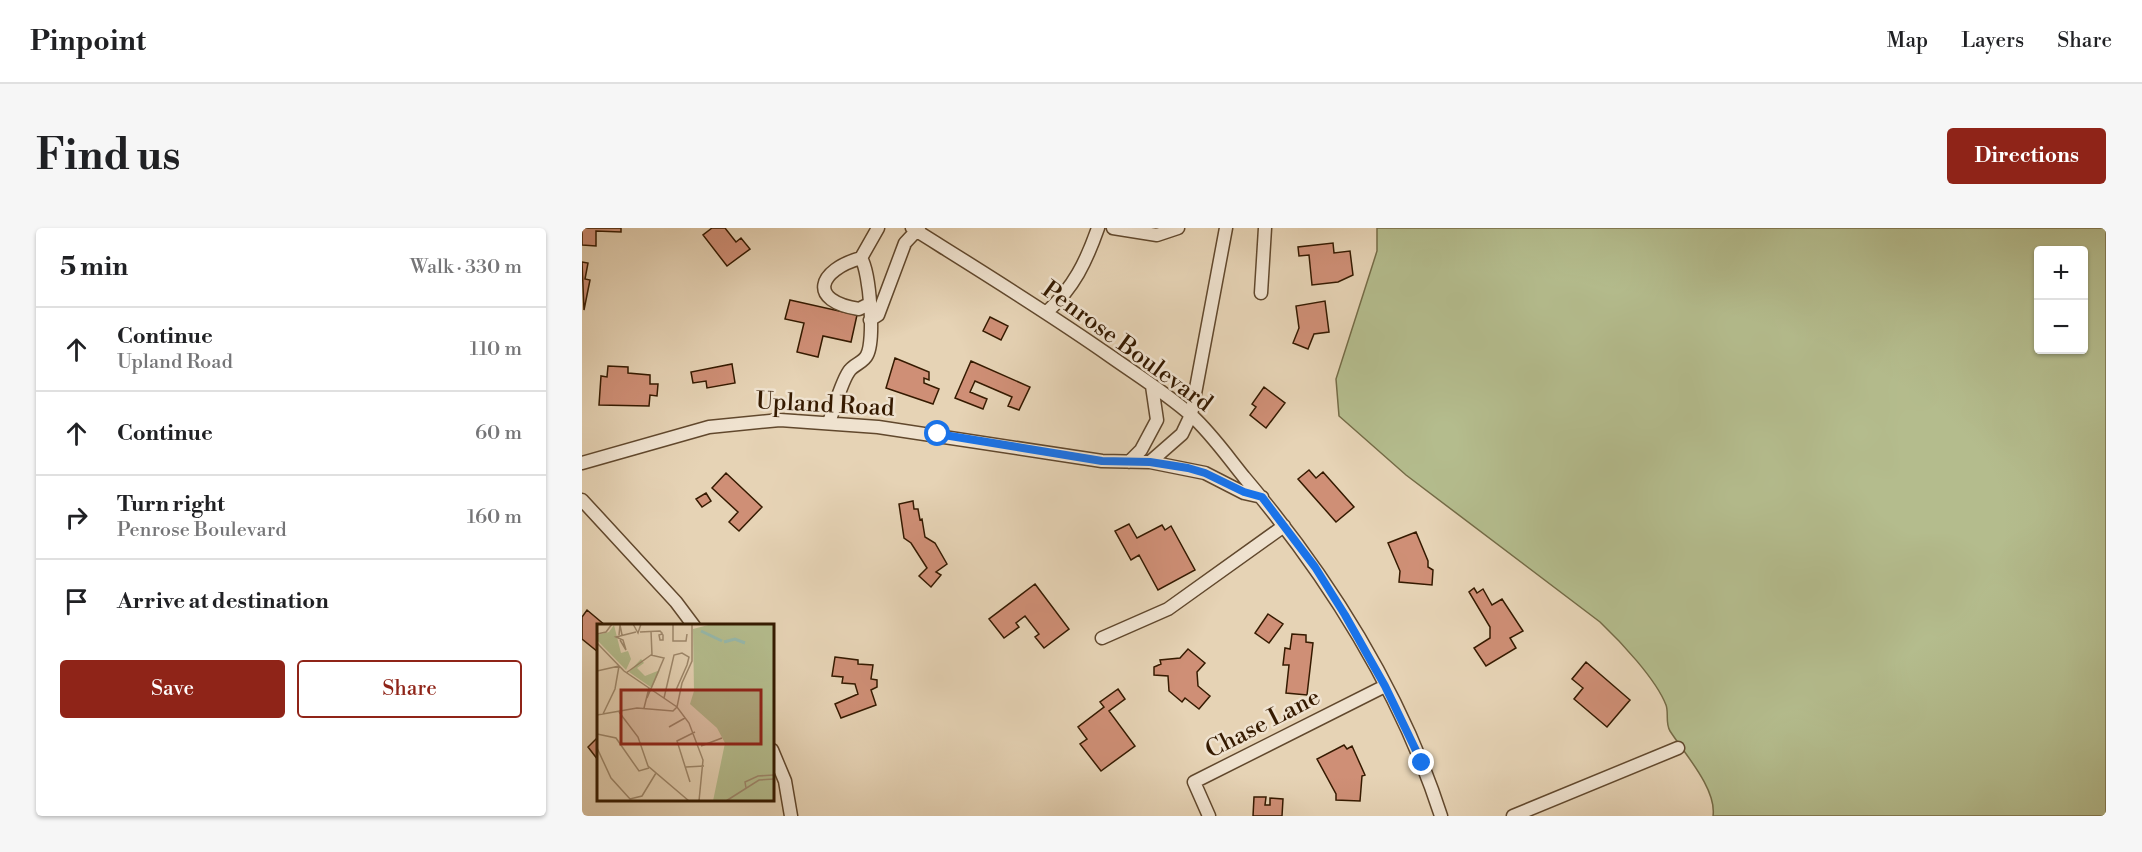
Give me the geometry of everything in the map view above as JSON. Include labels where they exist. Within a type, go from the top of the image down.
[{"type":"street","points":[[869,304],[859,309],[838,304],[828,298],[824,289],[826,277],[832,271],[861,258],[878,228]]},
{"type":"street","points":[[1047,312],[1063,298],[1085,266],[1098,228]]},
{"type":"street","points":[[1113,228],[1157,235],[1178,228]]},
{"type":"street","points":[[1150,462],[1182,434],[1191,415],[1226,228]]},
{"type":"street","points":[[1261,293],[1264,228]]},
{"type":"street","points":[[870,320],[878,315],[905,243],[916,229]]},
{"type":"street","name":"Penrose Boulevard","points":[[916,229],[1047,312],[1191,415],[1262,497],[1327,584],[1385,686],[1422,763],[1441,816]]},
{"type":"street","points":[[829,423],[848,372],[867,358],[872,339],[867,274],[861,258]]},
{"type":"street","points":[[1129,462],[1141,450],[1157,420],[1152,386]]},
{"type":"street","name":"Upland Road","points":[[582,463],[709,427],[758,421],[829,423],[938,434],[1102,461],[1150,462],[1205,473],[1244,492],[1262,497]]},
{"type":"street","points":[[582,500],[676,602],[692,624]]},
{"type":"street","points":[[1102,638],[1168,609],[1284,526]]},
{"type":"street","name":"Chase Lane","points":[[1209,816],[1194,782],[1385,686]]},
{"type":"street","points":[[1513,816],[1678,748]]},
{"type":"street","points":[[774,755],[785,781],[791,816]]},
{"type":"green space","points":[[1377,228],[2106,228],[2106,816],[1713,816],[1713,805],[1705,783],[1670,731],[1666,705],[1637,661],[1600,622],[1406,475],[1339,416],[1336,379],[1377,251]]},
{"type":"building","points":[[582,228],[621,228],[621,232],[596,231],[596,246],[582,245]]},
{"type":"building","points":[[712,228],[725,228],[736,242],[741,238],[750,249],[727,266],[703,235]]},
{"type":"building","points":[[1333,243],[1334,253],[1350,251],[1353,275],[1338,282],[1312,285],[1309,255],[1299,256],[1298,247]]},
{"type":"building","points":[[582,262],[588,263],[585,279],[590,280],[584,310]]},
{"type":"building","points":[[790,300],[857,315],[851,342],[823,336],[818,357],[797,352],[804,323],[785,319]]},
{"type":"building","points":[[1325,301],[1329,332],[1314,334],[1308,349],[1293,343],[1299,328],[1296,306]]},
{"type":"building","points":[[990,317],[1008,326],[1001,340],[983,331]]},
{"type":"building","points":[[895,358],[929,372],[929,380],[924,378],[924,383],[939,389],[933,404],[886,388]]},
{"type":"building","points":[[971,361],[1030,387],[1019,410],[1008,406],[1012,397],[975,381],[970,392],[987,399],[983,409],[955,398]]},
{"type":"building","points":[[732,364],[735,383],[707,388],[706,381],[693,383],[691,372]]},
{"type":"building","points":[[608,366],[628,367],[628,373],[650,375],[650,384],[658,384],[657,396],[650,395],[649,406],[599,405],[601,376],[607,377]]},
{"type":"building","points":[[1264,387],[1285,403],[1266,428],[1250,415],[1256,407],[1252,404]]},
{"type":"building","points":[[1309,470],[1316,478],[1323,472],[1354,507],[1336,522],[1298,479]]},
{"type":"building","points":[[726,473],[762,507],[739,531],[729,522],[738,512],[712,488]]},
{"type":"building","points":[[706,493],[711,501],[702,507],[696,499]]},
{"type":"building","points":[[913,501],[914,509],[918,509],[920,520],[922,519],[925,537],[935,543],[947,564],[936,572],[941,575],[931,587],[919,576],[927,568],[911,543],[904,538],[899,504]]},
{"type":"building","points":[[1129,524],[1137,538],[1162,525],[1165,530],[1171,526],[1195,570],[1158,590],[1139,555],[1131,560],[1115,531]]},
{"type":"building","points":[[1416,532],[1428,561],[1428,567],[1433,570],[1432,585],[1399,582],[1400,571],[1388,543]]},
{"type":"building","points":[[1035,584],[1069,629],[1044,648],[1035,637],[1039,634],[1025,616],[1016,623],[1019,627],[1004,638],[989,619]]},
{"type":"building","points":[[1474,588],[1477,593],[1483,589],[1492,605],[1502,599],[1523,631],[1510,638],[1516,648],[1486,666],[1474,648],[1490,638],[1490,627],[1469,592]]},
{"type":"building","points":[[587,610],[604,624],[597,624],[597,651],[582,639],[582,617]]},
{"type":"building","points":[[1268,614],[1283,624],[1269,643],[1255,633]]},
{"type":"building","points":[[1292,634],[1306,635],[1306,642],[1313,643],[1307,695],[1286,693],[1289,665],[1283,665],[1285,648],[1290,649]]},
{"type":"building","points":[[1188,649],[1205,663],[1197,672],[1198,686],[1210,696],[1199,709],[1185,698],[1182,702],[1169,691],[1168,676],[1154,675],[1154,667],[1161,664],[1160,660],[1180,658]]},
{"type":"building","points":[[835,657],[858,660],[858,664],[873,665],[871,679],[877,680],[877,687],[871,690],[876,705],[841,718],[835,704],[858,694],[855,684],[842,683],[843,677],[832,676]]},
{"type":"building","points":[[1586,662],[1630,700],[1607,727],[1574,699],[1583,688],[1572,679]]},
{"type":"building","points":[[1118,689],[1125,699],[1109,711],[1135,746],[1101,771],[1080,744],[1087,739],[1078,727],[1104,707],[1100,702]]},
{"type":"building","points":[[597,738],[597,759],[588,747]]},
{"type":"building","points":[[1344,745],[1347,749],[1352,746],[1365,775],[1362,776],[1360,801],[1336,800],[1336,794],[1317,759]]},
{"type":"building","points":[[1254,797],[1266,797],[1265,805],[1270,805],[1270,798],[1283,799],[1282,816],[1253,816]]},
{"type":"route","points":[[938,434],[1102,461],[1150,462],[1188,468],[1205,473],[1244,492],[1262,497],[1327,584],[1385,686],[1422,763]]}]
